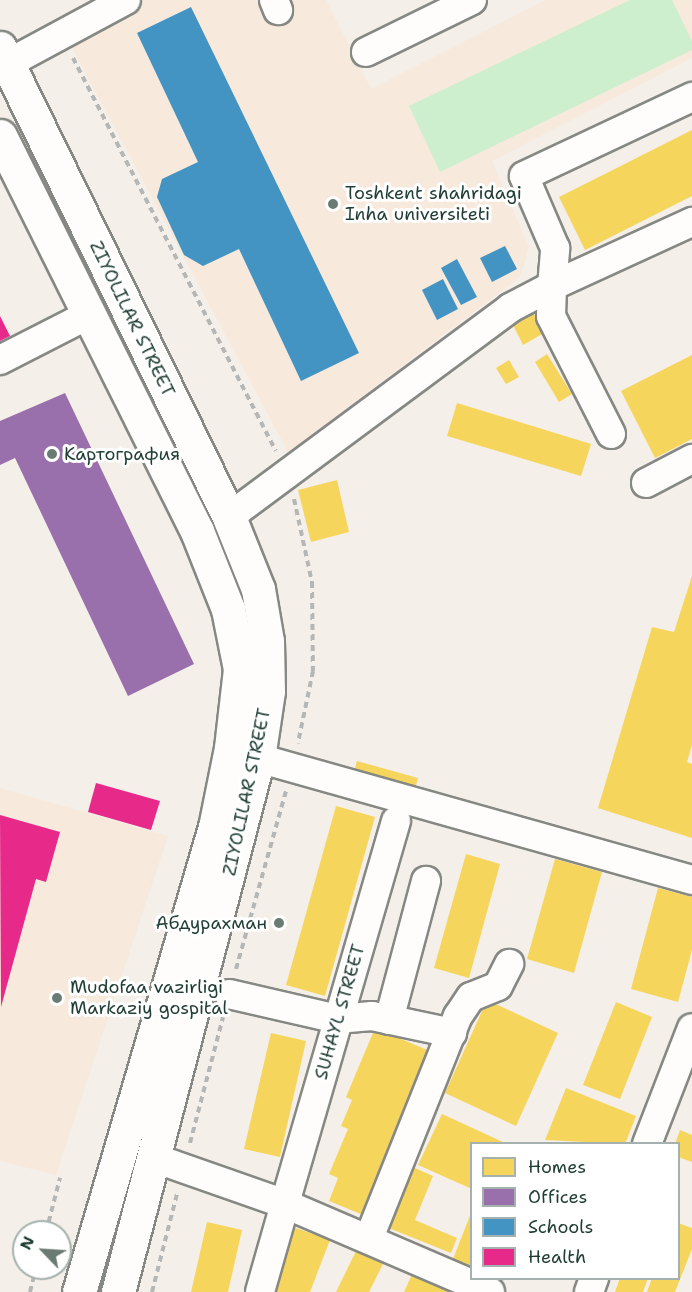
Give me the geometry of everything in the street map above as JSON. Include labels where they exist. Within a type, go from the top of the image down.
[{"type":"main road","name":"ZIYOLILAR STREET","points":[[4,56],[229,517],[258,589],[267,641],[268,691],[258,758],[118,1292]]},
{"type":"main road","name":"ZIYOLILAR STREET","points":[[0,136],[90,314],[217,576],[240,669],[231,748],[215,827],[79,1292]]},
{"type":"main road","points":[[96,1233],[131,1244]]},
{"type":"street","points":[[4,56],[126,0]]},
{"type":"street","points":[[366,52],[472,0]]},
{"type":"street","points":[[611,435],[551,316],[555,248],[524,176],[692,97]]},
{"type":"street","points":[[229,517],[510,308],[552,286],[692,222]]},
{"type":"street","points":[[0,360],[90,314]]},
{"type":"street","points":[[646,483],[692,459]]},
{"type":"street","points":[[258,758],[692,880]]},
{"type":"street","name":"SUHAYL STREET","points":[[260,1292],[396,820]]},
{"type":"street","points":[[389,1020],[426,881]]},
{"type":"street","points":[[369,1238],[452,1033],[471,997],[498,986],[509,964]]},
{"type":"street","points":[[229,994],[337,1019],[372,1016],[452,1033]]},
{"type":"street","points":[[647,1142],[692,1028]]},
{"type":"street","points":[[154,1158],[285,1204],[369,1238],[490,1292]]},
{"type":"path","points":[[49,1220],[60,1178]]},
{"type":"shaded area","name":"Toshkent shahridagi Inha universiteti","points":[[110,0],[326,0],[371,89],[546,0],[692,0],[692,58],[492,161],[529,247],[520,277],[288,452],[61,27]]},
{"type":"shaded area","name":"Mudofaa vazirligi Markaziy gospital","points":[[0,788],[168,836],[56,1175],[0,1161]]},
{"type":"green space","points":[[630,0],[672,0],[692,41],[692,50],[440,172],[409,106]]},
{"type":"building: Homes","points":[[692,130],[692,196],[585,250],[559,197]]},
{"type":"building: Homes","points":[[533,312],[544,333],[523,345],[512,323]]},
{"type":"building: Homes","points":[[547,354],[572,394],[559,402],[535,362]]},
{"type":"building: Homes","points":[[692,355],[692,439],[655,458],[621,391]]},
{"type":"building: Homes","points":[[509,360],[519,377],[506,384],[496,368]]},
{"type":"building: Homes","points":[[457,403],[591,444],[581,476],[447,436]]},
{"type":"building: Homes","points":[[337,480],[349,532],[311,542],[298,490]]},
{"type":"building: Homes","points":[[692,576],[692,745],[687,762],[692,764],[692,838],[598,808],[652,627],[674,632]]},
{"type":"building: Homes","points":[[357,761],[418,778],[412,800],[351,783]]},
{"type":"building: Homes","points":[[336,806],[375,817],[325,996],[286,985]]},
{"type":"building: Homes","points":[[466,854],[500,864],[469,978],[434,968]]},
{"type":"building: Homes","points":[[555,859],[602,872],[574,973],[527,959]]},
{"type":"building: Homes","points":[[658,888],[692,897],[692,950],[678,1002],[631,989]]},
{"type":"building: Homes","points":[[487,1000],[558,1033],[516,1126],[445,1093]]},
{"type":"building: Homes","points":[[616,1002],[652,1017],[620,1099],[583,1085]]},
{"type":"building: Homes","points":[[375,1028],[432,1052],[363,1215],[329,1201],[338,1178],[329,1174],[348,1129],[341,1126],[352,1100],[346,1097]]},
{"type":"building: Homes","points":[[271,1033],[306,1041],[280,1157],[244,1149]]},
{"type":"building: Homes","points":[[566,1088],[636,1116],[626,1142],[545,1140]]},
{"type":"building: Homes","points":[[442,1114],[503,1142],[470,1142],[470,1188],[418,1165]]},
{"type":"building: Homes","points":[[680,1130],[692,1135],[692,1162],[680,1158],[680,1142],[676,1142]]},
{"type":"building: Homes","points":[[406,1164],[433,1176],[415,1220],[457,1238],[451,1253],[381,1225]]},
{"type":"building: Homes","points":[[470,1216],[470,1265],[453,1259]]},
{"type":"building: Homes","points":[[207,1222],[242,1230],[228,1292],[191,1292]]},
{"type":"building: Homes","points":[[680,1224],[692,1228],[692,1249],[680,1279]]},
{"type":"building: Homes","points":[[293,1227],[330,1240],[310,1292],[269,1292]]},
{"type":"building: Homes","points":[[357,1249],[384,1262],[369,1292],[336,1292]]},
{"type":"building: Homes","points":[[414,1270],[462,1292],[404,1292]]},
{"type":"building: Homes","points":[[619,1280],[647,1280],[643,1292],[615,1292]]},
{"type":"building: Homes","points":[[651,1280],[680,1280],[675,1292],[647,1292]]},
{"type":"building: Offices","points":[[65,393],[194,664],[128,696],[15,458],[0,465],[0,421]]},
{"type":"building: Schools","points":[[191,7],[359,353],[301,381],[239,249],[203,266],[184,255],[157,197],[162,179],[198,162],[137,33]]},
{"type":"building: Schools","points":[[505,246],[517,269],[492,282],[480,258]]},
{"type":"building: Schools","points":[[457,259],[477,297],[461,305],[441,268]]},
{"type":"building: Schools","points":[[443,279],[458,309],[437,320],[422,290]]},
{"type":"building: Health","points":[[0,316],[10,336],[0,341]]},
{"type":"building: Health","points":[[96,783],[160,801],[151,830],[88,812]]},
{"type":"building: Health","points":[[0,815],[60,832],[46,882],[36,879],[1,1007]]},
{"type":"place","name":"Toshkent shahridagi Inha universiteti","points":[[333,204]]},
{"type":"place","name":"Картография","points":[[52,454]]},
{"type":"place","name":"Абдурахман","points":[[279,923]]},
{"type":"place","name":"Mudofaa vazirligi Markaziy gospital","points":[[57,998]]}]
